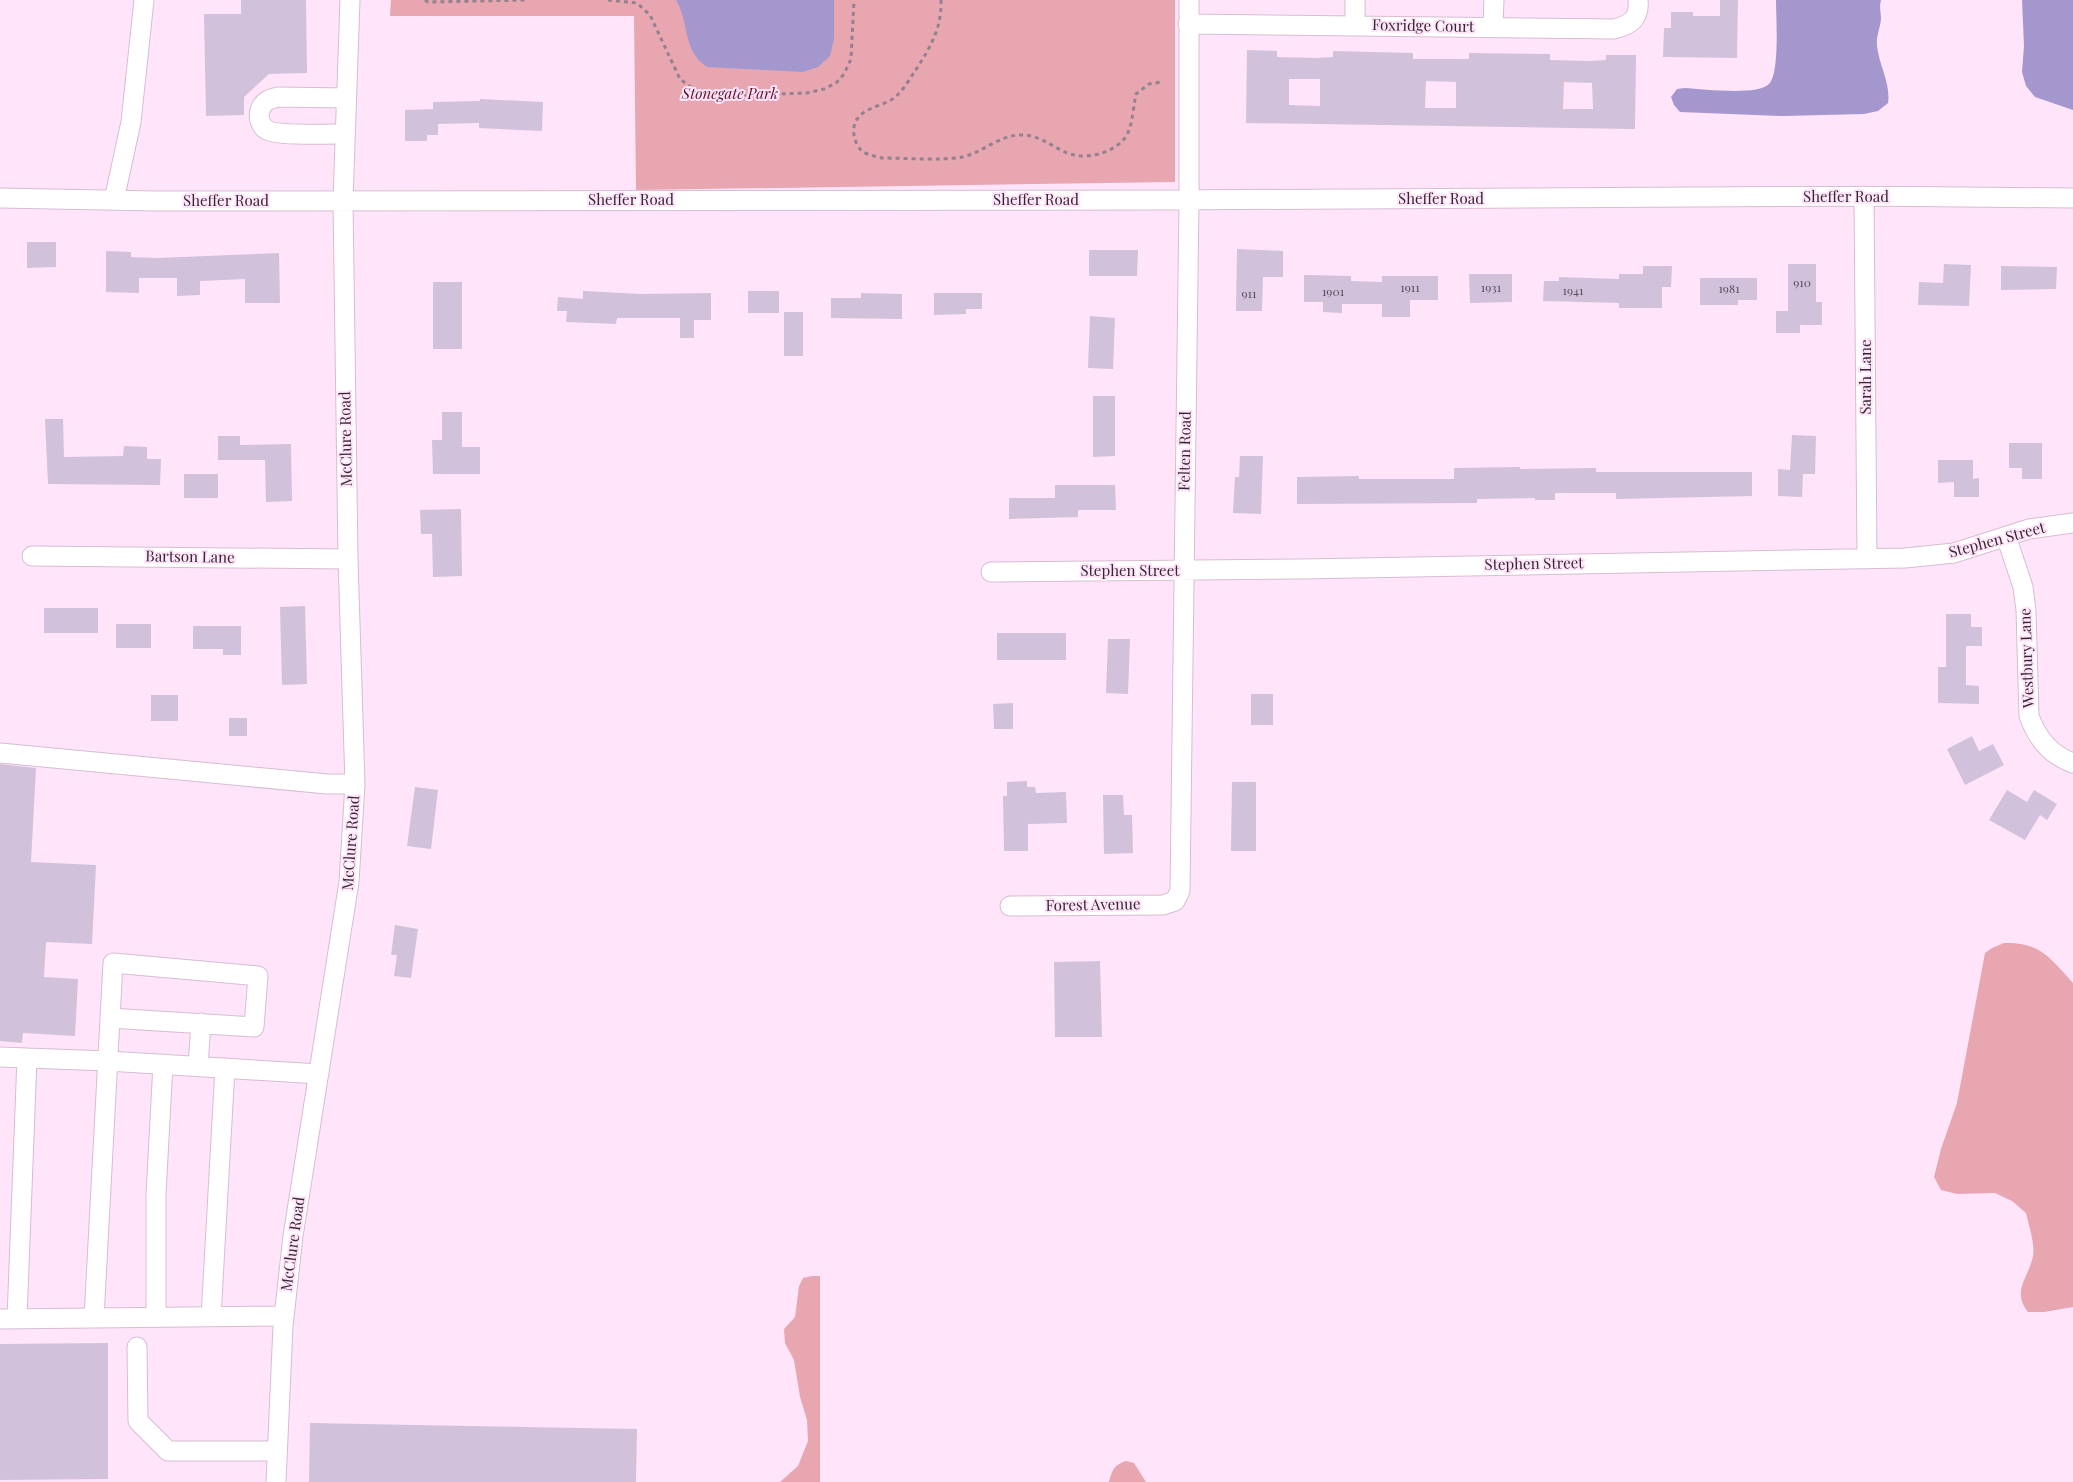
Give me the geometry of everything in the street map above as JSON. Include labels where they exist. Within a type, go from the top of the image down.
[{"type":"street","points":[[114,200],[131,122],[144,0]]},
{"type":"street","name":"McClure Road","points":[[276,1482],[284,1316],[293,1236],[348,882],[355,784],[348,559],[343,200],[350,0]]},
{"type":"street","name":"Felten Road","points":[[1175,901],[1180,891],[1189,200],[1189,0]]},
{"type":"street","points":[[1355,0],[1355,25]]},
{"type":"street","points":[[1493,27],[1494,0]]},
{"type":"street","name":"Foxridge Court","points":[[1188,24],[1614,29],[1627,26],[1635,19],[1639,8],[1638,0]]},
{"type":"street","points":[[345,134],[268,131],[260,124],[259,113],[262,105],[268,99],[278,97],[346,98]]},
{"type":"street","name":"Sheffer Road","points":[[0,198],[114,200],[1189,200],[1864,196],[2073,198]]},
{"type":"street","name":"Sarah Lane","points":[[1864,196],[1867,558]]},
{"type":"street","name":"Stephen Street","points":[[991,572],[1905,558],[1954,553],[2029,529],[2073,523]]},
{"type":"street","name":"Westbury Lane","points":[[2006,536],[2023,587],[2026,610],[2029,716],[2034,731],[2043,744],[2057,755],[2073,763]]},
{"type":"street","name":"Bartson Lane","points":[[32,556],[348,559]]},
{"type":"street","points":[[0,752],[327,784],[355,784]]},
{"type":"street","name":"Forest Avenue","points":[[1010,906],[1163,905],[1175,901]]},
{"type":"street","points":[[94,1318],[108,1061],[110,1018],[113,963],[258,976],[254,1027],[110,1018]]},
{"type":"street","points":[[198,1066],[201,1023]]},
{"type":"street","points":[[0,1057],[108,1061],[319,1074]]},
{"type":"street","points":[[27,1058],[8,1319],[284,1316]]},
{"type":"street","points":[[156,1317],[156,1194],[163,1064]]},
{"type":"street","points":[[211,1317],[225,1068]]},
{"type":"street","points":[[137,1347],[138,1421],[168,1451],[276,1451]]},
{"type":"path","points":[[425,0],[428,2],[526,0]]},
{"type":"path","points":[[608,0],[637,3],[650,15],[680,79],[692,88],[709,96],[807,94],[824,90],[836,83],[844,74],[851,59],[854,0]]},
{"type":"path","points":[[940,0],[940,16],[932,45],[905,86],[896,97],[862,113],[856,120],[854,129],[855,140],[861,150],[871,155],[882,158],[963,157],[1004,138],[1022,135],[1041,139],[1072,155],[1079,157],[1091,156],[1106,151],[1126,136],[1136,94],[1149,84],[1161,82]]},
{"type":"green space","name":"Stonegate Park","points":[[391,0],[1175,0],[1175,182],[636,190],[634,16],[390,16]]},
{"type":"green space","points":[[2004,943],[2027,945],[2043,953],[2073,983],[2073,1307],[2044,1312],[2028,1312],[2021,1297],[2023,1284],[2033,1256],[2033,1246],[2026,1213],[2012,1201],[1995,1193],[1957,1194],[1941,1190],[1934,1177],[1941,1149],[1957,1103],[1985,953]]},
{"type":"green space","points":[[820,1276],[820,1482],[780,1482],[798,1466],[808,1441],[807,1420],[800,1397],[794,1360],[785,1343],[784,1329],[795,1317],[799,1286],[803,1278]]},
{"type":"green space","points":[[1126,1461],[1134,1463],[1146,1482],[1109,1482],[1114,1468]]},
{"type":"shaded area","points":[[676,0],[834,0],[834,39],[830,56],[818,67],[803,72],[707,67],[699,60],[690,45]]},
{"type":"shaded area","points":[[1776,0],[1881,0],[1881,19],[1877,46],[1888,89],[1888,103],[1878,111],[1864,114],[1783,116],[1680,112],[1674,105],[1671,97],[1677,89],[1742,91],[1763,88],[1769,84],[1775,69],[1776,57]]},
{"type":"shaded area","points":[[2022,0],[2073,0],[2073,110],[2035,97],[2026,86],[2022,72],[2024,46]]},
{"type":"building","points":[[241,0],[306,0],[307,73],[269,74],[244,97],[244,115],[206,116],[204,14],[241,14]]},
{"type":"building","points":[[1720,0],[1738,0],[1737,58],[1663,57],[1664,28],[1671,28],[1671,12],[1693,12],[1693,16],[1720,16]]},
{"type":"building","points":[[1247,50],[1277,51],[1277,57],[1317,58],[1333,57],[1333,51],[1413,53],[1413,59],[1469,59],[1469,53],[1550,54],[1550,60],[1590,61],[1606,60],[1606,55],[1636,55],[1635,129],[1246,123]],"holes":[[[1289,79],[1320,79],[1320,106],[1289,105]],[[1426,81],[1456,82],[1456,108],[1425,108]],[[1564,82],[1592,83],[1593,109],[1563,109]]]},
{"type":"building","points":[[480,99],[543,102],[542,131],[479,128],[479,123],[438,124],[438,135],[427,135],[427,141],[405,141],[405,110],[433,109],[433,102],[480,101]]},
{"type":"building","points":[[27,242],[56,242],[56,267],[27,268]]},
{"type":"building","points":[[1237,249],[1283,251],[1283,277],[1263,277],[1262,311],[1236,311]]},
{"type":"building","points":[[1089,250],[1138,250],[1137,276],[1089,276]]},
{"type":"building","points":[[106,251],[131,252],[131,257],[158,258],[279,253],[280,303],[245,303],[245,279],[200,281],[200,295],[177,296],[177,278],[139,278],[139,293],[106,292]]},
{"type":"building","points":[[1788,264],[1816,264],[1816,302],[1822,302],[1822,325],[1800,325],[1800,333],[1776,333],[1776,311],[1788,311]]},
{"type":"building","points":[[1944,264],[1971,265],[1969,306],[1918,305],[1919,282],[1943,283]]},
{"type":"building","points":[[1643,266],[1672,266],[1671,287],[1662,287],[1662,308],[1619,308],[1619,303],[1543,301],[1544,281],[1559,281],[1559,277],[1619,279],[1619,274],[1643,274]]},
{"type":"building","points":[[2001,266],[2057,267],[2056,289],[2001,290]]},
{"type":"building","points":[[1469,274],[1512,274],[1512,302],[1470,303]]},
{"type":"building","points":[[1304,275],[1351,276],[1351,281],[1382,282],[1382,276],[1438,276],[1438,300],[1410,300],[1410,317],[1382,317],[1382,304],[1342,304],[1342,313],[1323,312],[1323,302],[1304,302]]},
{"type":"building","points":[[1700,278],[1757,278],[1757,300],[1738,300],[1738,305],[1700,305]]},
{"type":"building","points":[[433,282],[462,282],[462,349],[433,349]]},
{"type":"building","points":[[583,291],[641,294],[711,293],[711,320],[694,320],[694,338],[680,338],[680,318],[617,318],[616,324],[566,322],[567,311],[557,311],[558,297],[583,299]]},
{"type":"building","points":[[748,291],[779,291],[779,313],[748,313]]},
{"type":"building","points":[[861,293],[902,294],[902,319],[831,318],[831,298],[861,298]]},
{"type":"building","points":[[934,293],[982,293],[982,309],[966,309],[966,314],[934,315]]},
{"type":"building","points":[[784,312],[803,312],[803,356],[784,356]]},
{"type":"building","points":[[1090,316],[1115,318],[1113,369],[1088,368]]},
{"type":"building","points":[[1093,396],[1115,396],[1115,456],[1093,457]]},
{"type":"building","points":[[442,412],[462,412],[462,447],[480,447],[480,474],[433,474],[432,440],[442,440]]},
{"type":"building","points":[[45,419],[63,419],[64,457],[123,456],[124,446],[147,447],[147,459],[161,459],[160,485],[48,484]]},
{"type":"building","points":[[1792,435],[1816,436],[1815,474],[1803,474],[1802,497],[1778,496],[1778,469],[1790,470]]},
{"type":"building","points":[[218,436],[240,436],[240,445],[291,444],[292,501],[266,502],[265,460],[218,460]]},
{"type":"building","points":[[2009,443],[2042,443],[2042,479],[2022,479],[2022,468],[2009,468]]},
{"type":"building","points":[[1240,456],[1263,456],[1261,514],[1233,513],[1235,477],[1239,477]]},
{"type":"building","points":[[1938,460],[1973,460],[1973,479],[1979,478],[1979,497],[1954,497],[1954,482],[1938,483]]},
{"type":"building","points":[[1520,467],[1520,469],[1596,468],[1596,472],[1752,472],[1752,496],[1616,499],[1616,493],[1555,493],[1555,500],[1535,500],[1535,498],[1477,499],[1477,503],[1297,504],[1297,477],[1359,476],[1359,479],[1454,479],[1454,468]]},
{"type":"building","points":[[184,474],[218,474],[218,498],[184,498]]},
{"type":"building","points":[[1055,485],[1115,485],[1116,510],[1078,510],[1078,517],[1009,519],[1009,498],[1055,498]]},
{"type":"building","points":[[461,509],[462,576],[433,577],[432,534],[421,534],[420,510]]},
{"type":"building","points":[[305,606],[307,684],[282,685],[280,607]]},
{"type":"building","points":[[44,608],[98,608],[98,633],[44,633]]},
{"type":"building","points":[[1946,614],[1971,614],[1971,627],[1982,627],[1982,646],[1966,646],[1966,685],[1979,686],[1979,704],[1938,703],[1938,667],[1946,667]]},
{"type":"building","points":[[116,624],[151,624],[151,648],[116,648]]},
{"type":"building","points":[[193,626],[241,626],[241,655],[223,655],[223,649],[193,649]]},
{"type":"building","points":[[997,633],[1066,633],[1066,660],[997,660]]},
{"type":"building","points":[[1108,639],[1130,639],[1128,694],[1106,693]]},
{"type":"building","points":[[1251,694],[1273,694],[1273,725],[1251,725]]},
{"type":"building","points":[[151,695],[178,695],[178,721],[151,721]]},
{"type":"building","points":[[1013,703],[1013,729],[994,729],[993,704]]},
{"type":"building","points":[[229,718],[247,718],[247,736],[229,736]]},
{"type":"building","points":[[1972,736],[1979,751],[1993,744],[2004,765],[1965,785],[1947,749]]},
{"type":"building","points":[[0,764],[36,768],[31,862],[96,865],[92,944],[46,942],[44,977],[78,979],[75,1036],[23,1033],[22,1043],[0,1041]]},
{"type":"building","points":[[1027,781],[1027,787],[1035,787],[1036,793],[1066,792],[1067,823],[1028,824],[1028,851],[1004,851],[1003,796],[1007,796],[1007,782]]},
{"type":"building","points":[[1232,782],[1256,782],[1256,851],[1231,851]]},
{"type":"building","points":[[415,787],[438,790],[431,849],[407,846]]},
{"type":"building","points":[[2007,790],[2027,802],[2034,790],[2057,804],[2047,820],[2040,815],[2025,840],[1989,820]]},
{"type":"building","points":[[1103,795],[1123,795],[1124,815],[1132,815],[1133,853],[1104,854]]},
{"type":"building","points":[[395,925],[418,929],[411,978],[394,976],[397,955],[391,955]]},
{"type":"building","points":[[1100,961],[1102,1037],[1055,1037],[1054,962]]},
{"type":"building","points":[[108,1343],[108,1479],[0,1480],[0,1344]]},
{"type":"building","points":[[310,1423],[637,1429],[636,1482],[309,1482]]}]
